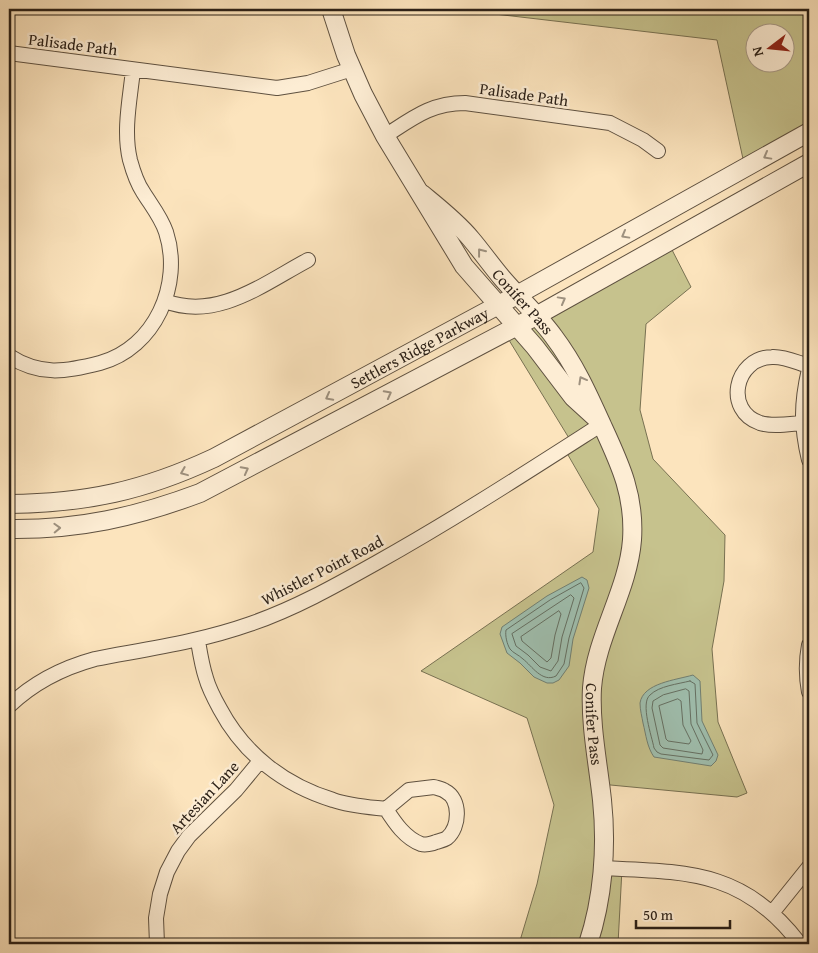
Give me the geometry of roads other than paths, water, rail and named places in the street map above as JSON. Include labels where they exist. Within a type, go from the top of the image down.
[{"type":"street","name":"Conifer Pass","points":[[331,9],[362,94],[464,266],[573,396],[602,424]]},
{"type":"street","name":"Palisade Path","points":[[9,53],[277,88],[308,83],[352,69]]},
{"type":"street","name":"Palisade Path","points":[[9,356],[32,368],[51,372],[69,370],[106,361],[125,351],[138,341],[153,324],[165,301],[172,264],[170,248],[160,218],[136,177],[127,142],[134,70]]},
{"type":"street","name":"Palisade Path","points":[[386,136],[417,116],[437,106],[465,103],[610,123],[643,140],[658,151]]},
{"type":"street","name":"Settlers Ridge Parkway","points":[[9,504],[64,502],[101,497],[134,489],[187,471],[517,296],[809,132]]},
{"type":"street","name":"Settlers Ridge Parkway","points":[[9,528],[67,527],[108,521],[144,512],[200,493],[536,316],[809,163]]},
{"type":"street","name":"Conifer Pass","points":[[422,194],[470,238],[517,296],[554,337],[586,388],[620,461],[628,490],[633,518],[629,558],[621,588],[602,638],[592,688],[594,736],[602,802],[602,868],[597,907],[588,944]]},
{"type":"street","points":[[165,301],[186,308],[200,308],[222,304],[246,294],[308,260]]},
{"type":"street","points":[[802,423],[760,423],[744,411],[739,402],[738,391],[739,380],[744,370],[753,362],[772,357],[809,368],[804,394],[802,423],[809,460]]},
{"type":"street","name":"Whistler Point Road","points":[[9,706],[22,694],[40,682],[57,672],[80,663],[198,641],[249,625],[282,612],[344,581],[418,540],[602,424]]},
{"type":"street","points":[[198,641],[206,680],[228,723],[241,741],[260,761],[281,777],[334,801],[386,810],[408,837],[423,844],[434,843],[447,838],[454,828],[458,815],[454,801],[446,791],[434,787],[409,790],[386,810]]},
{"type":"street","points":[[809,645],[806,677],[809,692]]},
{"type":"street","name":"Artesian Lane","points":[[156,944],[156,918],[160,894],[167,872],[178,851],[189,836],[236,790],[260,761]]},
{"type":"street","points":[[772,913],[809,867]]},
{"type":"street","points":[[602,868],[688,873],[712,879],[735,888],[759,902],[772,913],[800,944]]},
{"type":"water","points":[[582,577],[587,580],[589,588],[573,639],[569,666],[559,680],[547,683],[534,677],[507,653],[500,634],[502,627],[547,596]]},
{"type":"water","points":[[693,675],[700,681],[702,721],[718,755],[716,761],[711,766],[654,757],[648,745],[643,723],[640,703],[642,696],[647,691],[661,683]]}]
